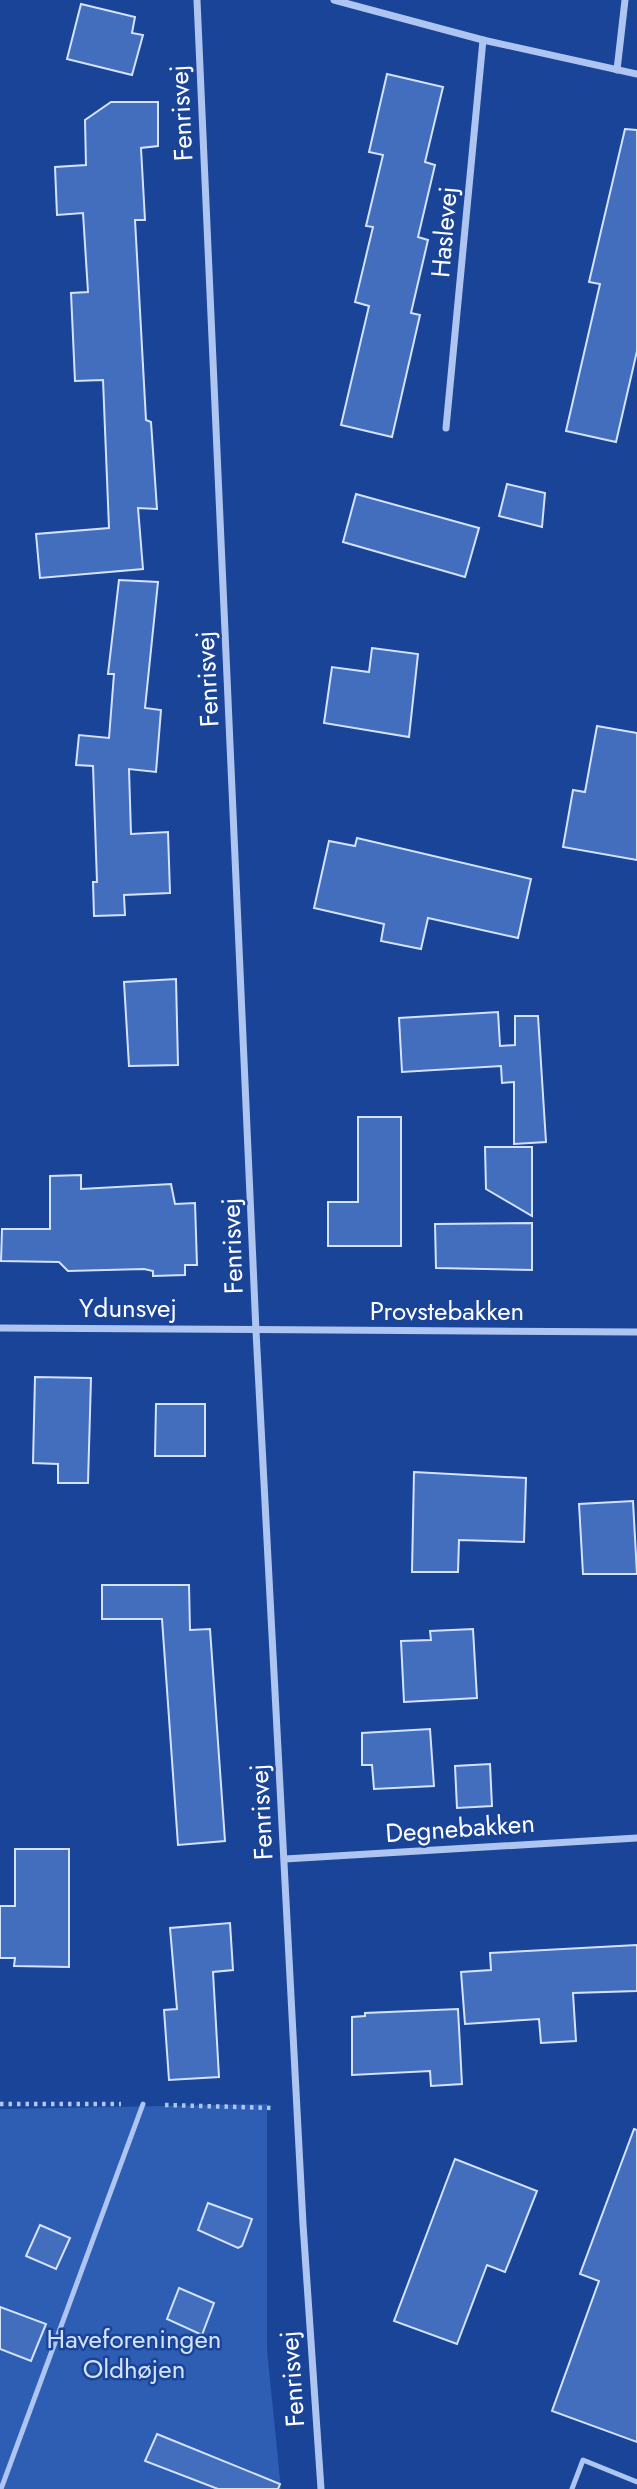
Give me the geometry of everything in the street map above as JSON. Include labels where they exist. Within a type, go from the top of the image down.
[{"type":"street","name":"Fenrisvej","points":[[197,0],[256,1331],[303,2224],[321,2489]]},
{"type":"street","points":[[334,0],[483,40],[637,74]]},
{"type":"street","points":[[617,70],[625,0]]},
{"type":"street","name":"Haslevej","points":[[446,428],[483,40]]},
{"type":"street","name":"Ydunsvej","points":[[0,1328],[256,1331]]},
{"type":"street","name":"Provstebakken","points":[[256,1331],[637,1332]]},
{"type":"street","name":"Degnebakken","points":[[285,1859],[637,1838]]},
{"type":"lane","points":[[1,2489],[143,2104]]},
{"type":"lane","points":[[572,2489],[583,2460],[637,2482]]},
{"type":"green space","name":"Haveforeningen Oldhøjen","points":[[267,2104],[267,2350],[281,2489],[0,2489],[0,2109]]},
{"type":"building","points":[[81,4],[135,17],[132,33],[143,35],[132,75],[67,59]]},
{"type":"building","points":[[387,74],[443,87],[425,162],[435,165],[418,237],[428,240],[411,313],[420,315],[392,437],[341,425],[369,306],[355,302],[373,227],[366,226],[383,155],[369,152]]},
{"type":"building","points":[[111,102],[158,102],[158,146],[141,148],[145,220],[135,220],[146,420],[151,422],[157,509],[138,508],[143,569],[40,578],[36,534],[109,528],[103,380],[75,381],[71,293],[88,292],[83,213],[57,215],[55,167],[86,165],[85,120]]},
{"type":"building","points":[[625,129],[637,130],[637,351],[616,442],[566,431],[600,284],[589,282]]},
{"type":"building","points":[[507,484],[545,493],[542,527],[499,516]]},
{"type":"building","points":[[356,494],[479,528],[465,577],[343,542]]},
{"type":"building","points":[[119,580],[158,582],[145,708],[161,710],[156,772],[129,769],[131,834],[168,832],[170,893],[124,895],[125,915],[94,916],[93,882],[97,882],[93,766],[76,765],[79,735],[109,738],[114,674],[108,674]]},
{"type":"building","points":[[372,648],[418,654],[409,737],[324,723],[332,667],[369,672]]},
{"type":"building","points":[[597,726],[637,733],[637,860],[563,847],[573,790],[585,792]]},
{"type":"building","points":[[357,838],[531,879],[518,938],[428,918],[421,949],[381,941],[384,924],[314,908],[329,841],[355,846]]},
{"type":"building","points":[[176,979],[178,1065],[129,1066],[124,982]]},
{"type":"building","points":[[498,1012],[500,1046],[515,1045],[515,1016],[538,1016],[546,1142],[514,1144],[514,1082],[502,1083],[501,1066],[402,1072],[399,1018]]},
{"type":"building","points":[[358,1117],[401,1117],[401,1246],[328,1246],[328,1202],[358,1202]]},
{"type":"building","points":[[485,1147],[532,1147],[532,1216],[486,1189]]},
{"type":"building","points":[[81,1175],[81,1189],[171,1184],[175,1204],[195,1203],[197,1265],[185,1265],[185,1275],[153,1276],[153,1271],[144,1269],[68,1271],[59,1262],[1,1261],[2,1229],[50,1229],[50,1176]]},
{"type":"building","points":[[532,1223],[532,1270],[436,1268],[435,1224]]},
{"type":"building","points":[[35,1377],[91,1378],[88,1483],[58,1483],[58,1464],[33,1463]]},
{"type":"building","points":[[156,1404],[205,1404],[205,1456],[155,1456]]},
{"type":"building","points":[[414,1472],[526,1478],[524,1542],[459,1540],[458,1572],[412,1572]]},
{"type":"building","points":[[633,1501],[637,1574],[583,1574],[579,1504]]},
{"type":"building","points":[[102,1585],[189,1585],[190,1630],[210,1629],[225,1841],[178,1845],[162,1619],[102,1619]]},
{"type":"building","points":[[473,1629],[477,1698],[404,1702],[401,1641],[431,1640],[430,1631]]},
{"type":"building","points":[[430,1729],[434,1786],[374,1789],[372,1765],[362,1765],[362,1733]]},
{"type":"building","points":[[490,1764],[492,1806],[457,1808],[455,1766]]},
{"type":"building","points":[[15,1849],[69,1849],[69,1967],[14,1966],[15,1958],[0,1958],[0,1906],[15,1906]]},
{"type":"building","points":[[230,1923],[233,1970],[213,1972],[219,2077],[169,2080],[164,2010],[177,2009],[170,1928]]},
{"type":"building","points":[[637,1945],[637,1991],[573,1993],[576,2041],[541,2043],[539,2019],[465,2024],[461,1972],[491,1970],[490,1953]]},
{"type":"building","points":[[458,2009],[462,2084],[431,2086],[430,2071],[352,2075],[352,2017],[365,2016],[365,2013]]},
{"type":"building","points":[[634,2129],[637,2130],[637,2442],[552,2411],[599,2281],[580,2274]]},
{"type":"building","points":[[455,2159],[537,2191],[505,2272],[487,2265],[457,2344],[394,2321]]},
{"type":"building","points":[[208,2203],[252,2219],[242,2246],[238,2248],[198,2230]]},
{"type":"building","points":[[40,2225],[70,2238],[56,2269],[26,2256]]},
{"type":"building","points":[[179,2288],[214,2303],[202,2335],[167,2319]]},
{"type":"building","points":[[0,2307],[46,2324],[31,2361],[0,2349]]},
{"type":"building","points":[[157,2434],[280,2484],[278,2489],[218,2489],[145,2461]]}]
